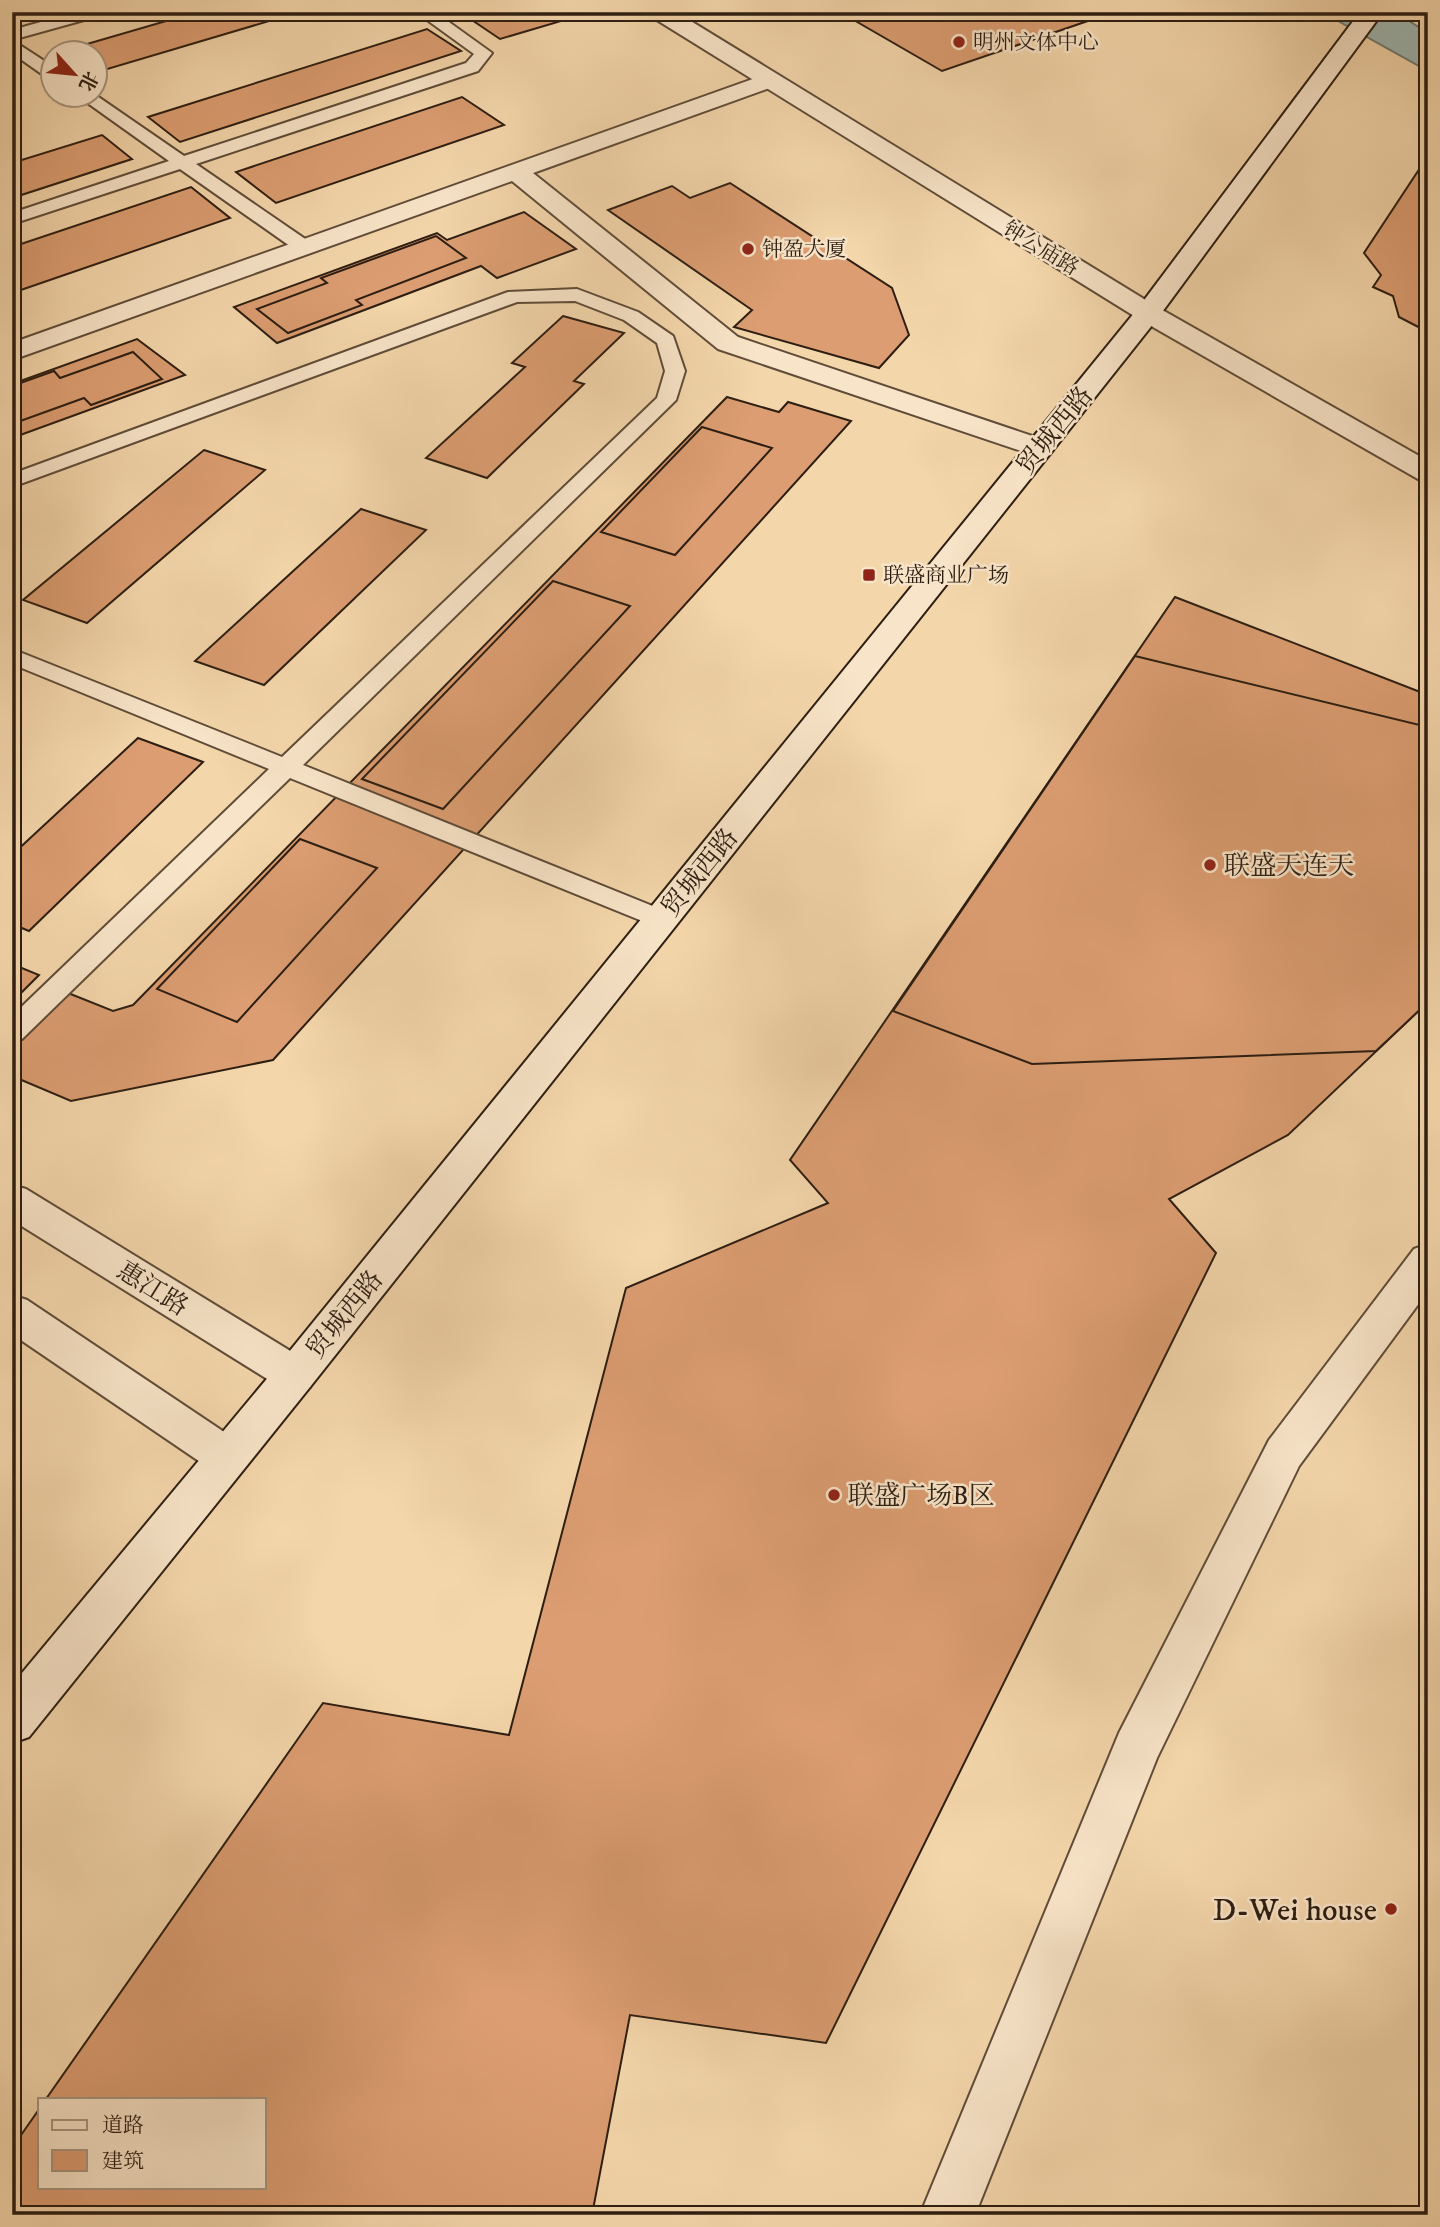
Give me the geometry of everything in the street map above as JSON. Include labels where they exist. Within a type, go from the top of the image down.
[{"type":"street","name":"钟公庙路","points":[[660,12],[767,81],[1148,313],[1428,473]]},
{"type":"street","name":"贸城西路","points":[[12,1721],[295,1375],[1148,313],[1372,12]]},
{"type":"street","points":[[12,352],[767,81]]},
{"type":"street","points":[[514,172],[728,343],[1040,448]]},
{"type":"street","name":"惠江路","points":[[12,1200],[295,1375]]},
{"type":"street","points":[[947,2215],[1136,1749],[1271,1478],[1284,1453],[1428,1260]]},
{"type":"street","points":[[12,1312],[227,1457]]},
{"type":"lane","points":[[12,34],[96,12]]},
{"type":"lane","points":[[12,219],[472,67],[484,54],[424,12]]},
{"type":"lane","points":[[12,45],[38,63]]},
{"type":"lane","points":[[103,108],[304,247]]},
{"type":"lane","points":[[12,481],[515,296],[577,295],[631,316],[666,340],[675,371],[666,400],[12,1031]]},
{"type":"lane","points":[[12,656],[661,919]]},
{"type":"water","points":[[1322,12],[1395,12],[1428,33],[1428,71]]},
{"type":"building","points":[[197,12],[319,12],[303,17],[296,13],[108,69],[108,38]]},
{"type":"building","points":[[460,12],[558,12],[568,19],[500,39]]},
{"type":"building","name":"明州文体中心","points":[[840,12],[1114,12],[942,71]]},
{"type":"building","points":[[427,29],[461,51],[180,142],[148,117]]},
{"type":"building","points":[[462,97],[504,125],[276,203],[236,172]]},
{"type":"building","points":[[102,135],[132,159],[12,198],[12,163]]},
{"type":"building","points":[[1424,162],[1428,163],[1428,332],[1399,317],[1393,296],[1373,287],[1381,275],[1364,253]]},
{"type":"building","name":"钟盈大厦","points":[[730,183],[892,288],[909,335],[879,368],[734,327],[752,310],[608,210],[672,186],[690,198]]},
{"type":"building","points":[[191,187],[230,218],[12,293],[12,247]]},
{"type":"building","points":[[524,212],[576,249],[497,278],[481,266],[277,343],[234,307],[437,233],[447,240]]},
{"type":"building","points":[[436,236],[466,258],[356,300],[362,305],[288,333],[257,309],[327,283],[321,278]]},
{"type":"building","points":[[563,316],[624,333],[574,381],[584,384],[487,478],[426,458],[525,367],[512,363]]},
{"type":"building","points":[[137,339],[185,375],[12,438],[12,384]]},
{"type":"building","points":[[133,352],[162,379],[91,405],[84,398],[12,424],[12,386],[54,371],[60,378]]},
{"type":"building","points":[[727,397],[779,412],[788,402],[851,421],[273,1060],[71,1101],[12,1076],[12,1042],[63,991],[113,1011],[133,1005]]},
{"type":"building","points":[[702,427],[772,448],[675,555],[601,532]]},
{"type":"building","points":[[204,450],[265,470],[87,623],[23,600]]},
{"type":"building","points":[[361,509],[426,530],[264,685],[195,661]]},
{"type":"building","points":[[553,581],[630,606],[443,809],[362,779]]},
{"type":"building","name":"联盛广场B区","points":[[1175,597],[1428,695],[1428,1002],[1288,1135],[1169,1199],[1216,1253],[826,2043],[630,2015],[592,2215],[12,2215],[12,2148],[38,2111],[38,2188],[266,2188],[266,2098],[47,2098],[323,1703],[509,1735],[626,1288],[828,1203],[790,1160]]},
{"type":"building","name":"联盛天连天","points":[[1135,656],[1428,727],[1428,1002],[1376,1051],[1032,1064],[893,1011]]},
{"type":"building","points":[[138,738],[203,762],[29,931],[12,924],[12,855]]},
{"type":"building","points":[[300,839],[377,868],[237,1022],[157,989]]},
{"type":"building","points":[[12,964],[39,975],[12,1002]]},
{"type":"place","name":"明州文体中心","points":[[959,42]]},
{"type":"place","name":"钟盈大厦","points":[[748,249]]},
{"type":"place","name":"联盛商业广场","points":[[869,575]]},
{"type":"place","name":"联盛天连天","points":[[1210,865]]},
{"type":"place","name":"联盛广场B区","points":[[834,1495]]},
{"type":"place","name":"D-Wei house","points":[[1391,1909]]}]
